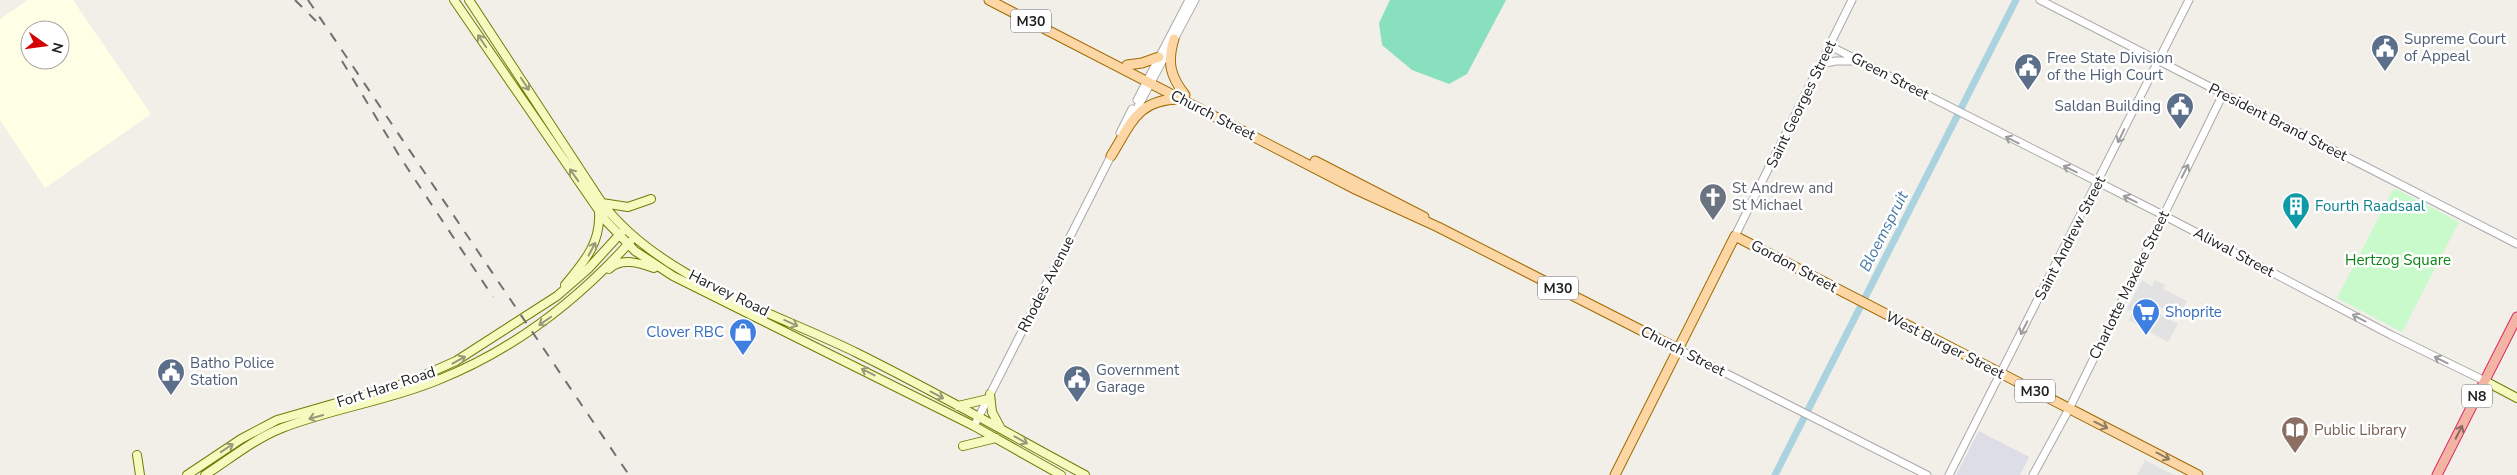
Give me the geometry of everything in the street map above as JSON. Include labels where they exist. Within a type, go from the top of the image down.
[{"type":"highway","name":"N8","points":[[2437,475],[2517,317]]},
{"type":"main road","name":"Harvey Road","points":[[454,0],[600,207],[634,238],[662,259],[687,273],[837,344],[958,406],[1084,475]]},
{"type":"main road","name":"Harvey Road","points":[[469,0],[618,236],[661,270],[974,426],[1061,475]]},
{"type":"main road","name":"Church Street","points":[[989,0],[1184,97],[1267,141],[1400,203],[1438,227],[1678,349]]},
{"type":"main road","name":"Church Street","points":[[1001,0],[1127,65],[1150,80]]},
{"type":"main road","points":[[1111,156],[1132,122],[1146,106],[1160,100],[1184,97],[1172,74],[1169,62],[1174,39]]},
{"type":"main road","points":[[1127,65],[1142,63],[1159,57]]},
{"type":"main road","points":[[550,301],[590,253],[600,229],[600,207],[628,207],[651,200]]},
{"type":"main road","name":"Fort Hare Road","points":[[186,475],[241,439],[277,420],[409,382],[442,369],[550,301],[588,269],[625,229]]},
{"type":"main road","name":"Gordon Street","points":[[1735,236],[1852,297]]},
{"type":"main road","name":"Saint Georges Street","points":[[1615,475],[1735,236]]},
{"type":"main road","name":"Fort Hare Road","points":[[205,475],[255,441],[281,428],[400,394],[458,372],[523,336],[570,303],[634,238]]},
{"type":"main road","points":[[570,303],[592,288],[614,264],[635,263],[661,270]]},
{"type":"main road","name":"West Burger Street","points":[[1852,297],[2198,475]]},
{"type":"main road","name":"Aliwal Street","points":[[2485,381],[2517,398]]},
{"type":"main road","points":[[958,406],[970,405],[989,397],[992,412],[1001,429]]},
{"type":"main road","points":[[963,446],[996,438]]},
{"type":"main road","points":[[137,455],[140,475]]},
{"type":"street","points":[[1150,80],[1159,57],[1189,0]]},
{"type":"street","points":[[1150,80],[1195,0]]},
{"type":"street","name":"Saint Georges Street","points":[[1735,236],[1852,0]]},
{"type":"street","name":"President Brand Street","points":[[2040,0],[2517,244]]},
{"type":"street","name":"Saint Andrew Street","points":[[1949,475],[2190,0]]},
{"type":"street","name":"Green Street","points":[[1830,46],[1950,107]]},
{"type":"street","points":[[1820,64],[1836,61],[1860,61]]},
{"type":"street","name":"Rhodes Avenue","points":[[974,426],[1150,80]]},
{"type":"street","name":"Charlotte Maxeke Street","points":[[2033,475],[2069,409],[2224,94]]},
{"type":"street","name":"Aliwal Street","points":[[1950,107],[2163,215],[2391,335],[2485,381]]},
{"type":"street","name":"Church Street","points":[[1678,349],[1928,475]]},
{"type":"shaded area","points":[[28,0],[73,0],[151,114],[45,188],[0,120],[0,19]]},
{"type":"shaded area","points":[[2142,280],[2152,286],[2155,280],[2165,285],[2163,289],[2187,301],[2180,315],[2176,312],[2173,318],[2166,315],[2167,311],[2148,301],[2145,306],[2178,324],[2168,342],[2129,320],[2133,312],[2127,309]]},
{"type":"shaded area","points":[[1979,431],[2029,457],[2020,475],[1956,475]]},
{"type":"shaded area","points":[[2145,460],[2174,475],[2137,475]]},
{"type":"green space","points":[[1390,0],[1506,0],[1467,74],[1449,84],[1412,70],[1382,45],[1379,23]]},
{"type":"green space","name":"Hertzog Square","points":[[2394,188],[2459,222],[2402,332],[2337,298]]},
{"type":"waterway","name":"Bloemspruit","points":[[1775,475],[2016,0]]},
{"type":"railway","points":[[295,0],[316,21]]},
{"type":"railway","points":[[308,0],[629,475]]},
{"type":"railway","points":[[342,61],[400,157],[493,297]]},
{"type":"place","name":"Supreme Court of Appeal","points":[[2385,72]]},
{"type":"place","name":"Free State Division of the High Court","points":[[2028,91]]},
{"type":"place","name":"Saldan Building","points":[[2180,130]]},
{"type":"place","name":"St Andrew and St Michael","points":[[1713,221]]},
{"type":"place","name":"Fourth Raadsaal","points":[[2296,230]]},
{"type":"place","name":"Shoprite","points":[[2146,336]]},
{"type":"place","name":"Clover RBC","points":[[743,356]]},
{"type":"place","name":"Batho Police Station","points":[[171,396]]},
{"type":"place","name":"Government Garage","points":[[1077,403]]},
{"type":"place","name":"Public Library","points":[[2295,454]]}]
